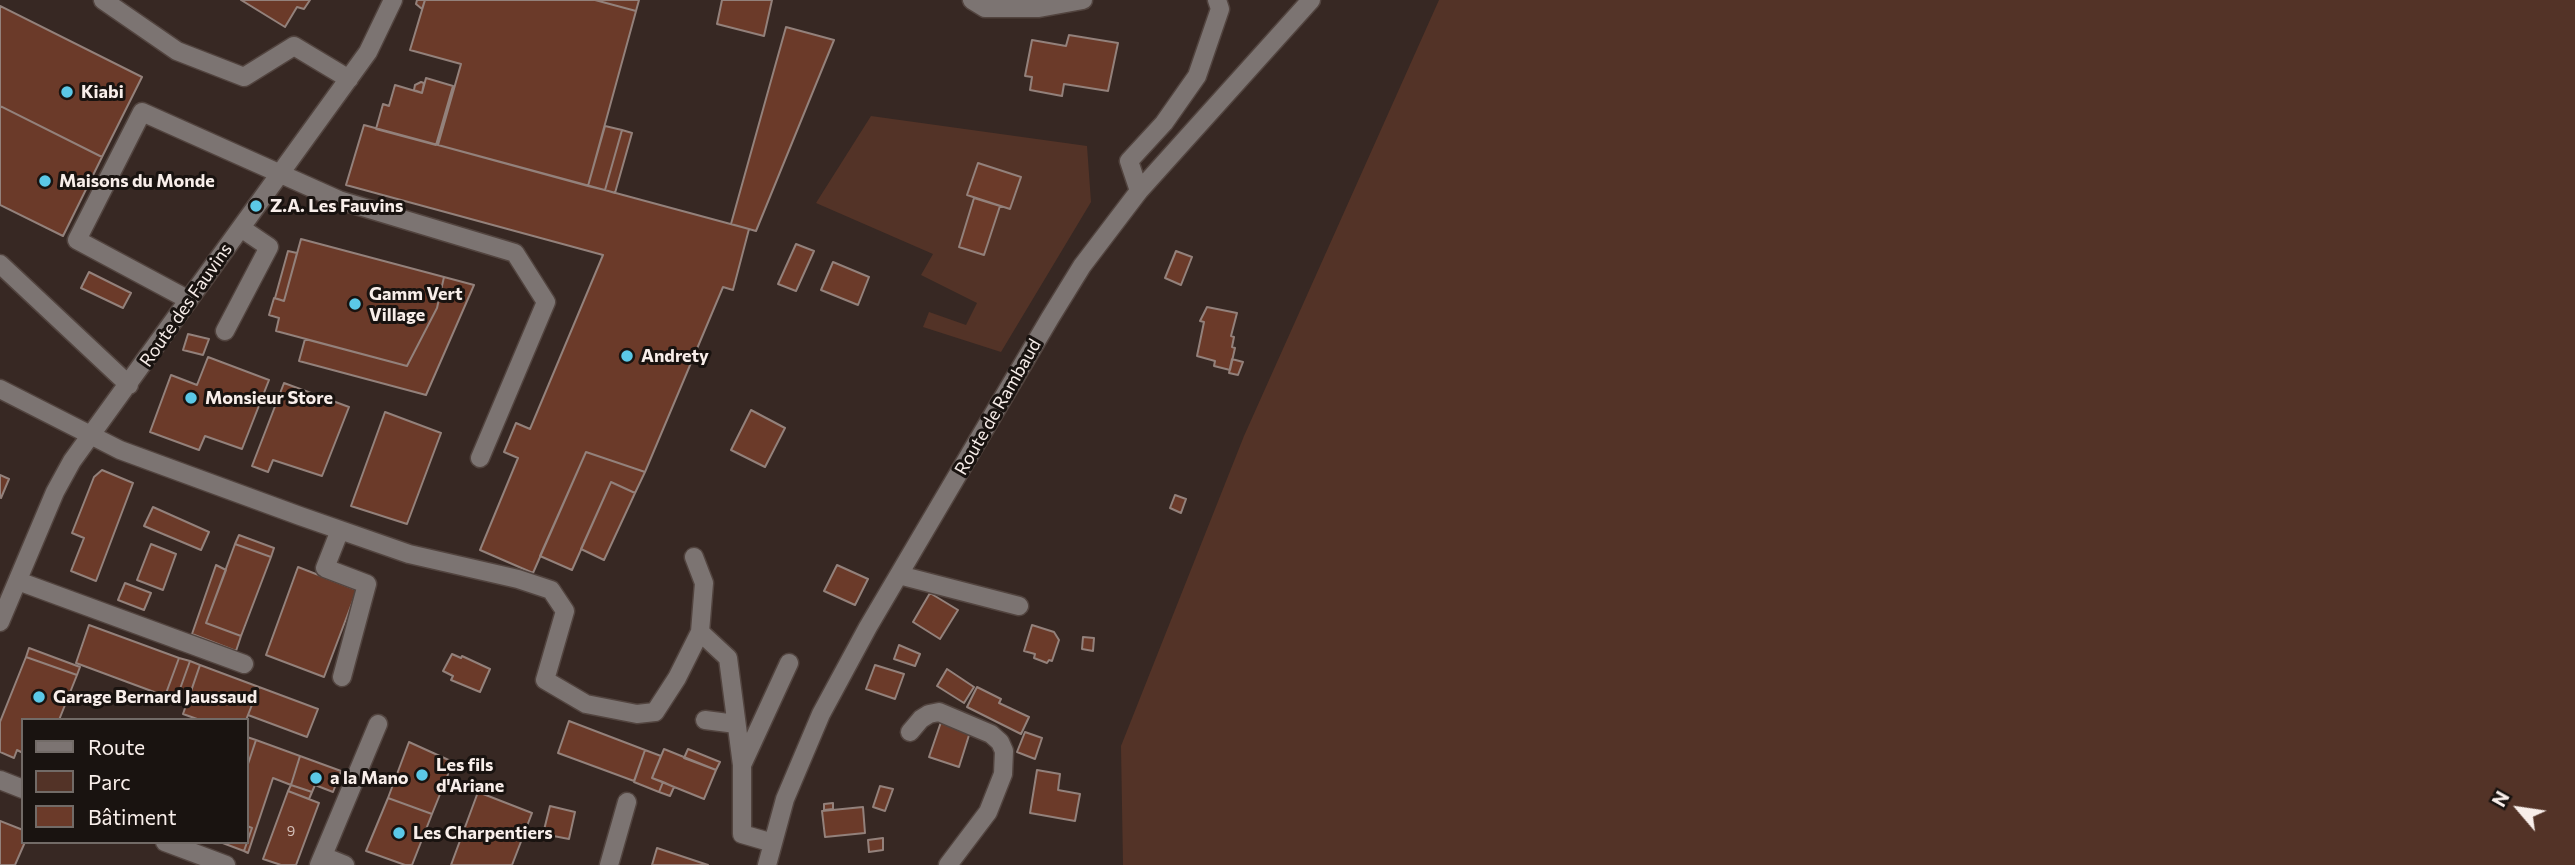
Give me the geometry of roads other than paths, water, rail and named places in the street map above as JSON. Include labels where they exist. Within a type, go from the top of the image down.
[{"type":"street","points":[[103,0],[177,51],[244,77],[294,46],[349,79]]},
{"type":"street","name":"Route des Fauvins","points":[[0,622],[55,492],[91,435],[368,52],[393,0]]},
{"type":"street","points":[[972,0],[985,8],[1039,8],[1083,0]]},
{"type":"street","points":[[1139,191],[1129,161],[1164,123],[1197,76],[1220,9],[1217,0]]},
{"type":"street","name":"Route de Rambaud","points":[[767,865],[785,799],[821,713],[899,575],[1082,266],[1139,191],[1311,0]]},
{"type":"street","points":[[189,300],[77,240],[142,112],[340,201],[515,253],[546,302],[480,458]]},
{"type":"street","points":[[225,331],[269,247],[240,228]]},
{"type":"street","points":[[0,264],[129,385]]},
{"type":"street","points":[[0,390],[120,450],[340,530],[409,554],[518,579],[551,590],[565,611],[545,680],[586,704],[637,714],[655,712],[677,678],[700,632],[704,583],[694,557]]},
{"type":"street","points":[[340,530],[325,568],[367,584],[342,677]]},
{"type":"street","points":[[899,575],[1020,606]]},
{"type":"street","points":[[18,580],[244,664]]},
{"type":"street","points":[[700,632],[728,658],[742,765],[742,834],[773,843]]},
{"type":"street","points":[[742,765],[789,663]]},
{"type":"street","points":[[910,732],[921,719],[939,712],[990,734],[1000,742],[1004,751],[1003,774],[988,812],[948,865]]},
{"type":"street","points":[[705,720],[736,724]]},
{"type":"street","points":[[345,865],[321,860],[378,724]]},
{"type":"street","points":[[0,780],[21,788]]},
{"type":"street","points":[[609,865],[627,802]]},
{"type":"street","points":[[170,844],[226,865]]},
{"type":"place","name":"Kiabi","points":[[67,92]]},
{"type":"place","name":"Maisons du Monde","points":[[45,181]]},
{"type":"place","name":"Z.A. Les Fauvins","points":[[256,206]]},
{"type":"place","name":"Gamm Vert Village","points":[[355,304]]},
{"type":"place","name":"Andrety","points":[[627,356]]},
{"type":"place","name":"Monsieur Store","points":[[191,398]]},
{"type":"place","name":"Garage Bernard Jaussaud","points":[[39,697]]},
{"type":"place","name":"Les fils d'Ariane","points":[[422,775]]},
{"type":"place","name":"a la Mano","points":[[316,778]]},
{"type":"place","name":"Les Charpentiers","points":[[399,833]]}]
